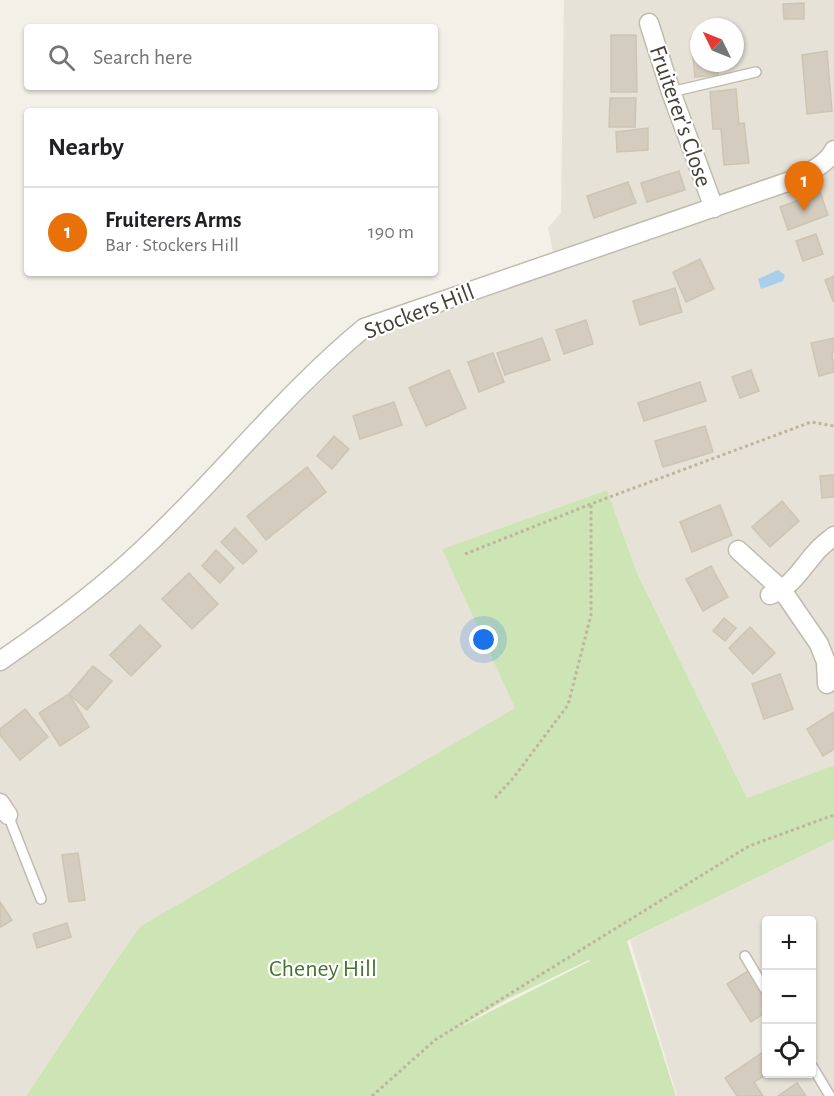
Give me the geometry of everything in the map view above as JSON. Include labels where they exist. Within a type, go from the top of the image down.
[{"type":"street","name":"Fruiterer's Close","points":[[649,23],[671,92],[714,208]]},
{"type":"street","name":"Stockers Hill","points":[[0,661],[97,589],[145,547],[330,357],[364,328],[790,181],[812,170],[833,154]]},
{"type":"street","points":[[775,593],[791,583],[817,550],[834,536]]},
{"type":"street","points":[[738,550],[819,644],[826,662],[826,684]]},
{"type":"lane","points":[[671,92],[756,72]]},
{"type":"lane","points":[[4,809],[41,899]]},
{"type":"lane","points":[[745,956],[762,984]]},
{"type":"lane","points":[[816,1073],[830,1096]]},
{"type":"path","points":[[465,554],[591,504],[811,422],[834,426]]},
{"type":"path","points":[[495,798],[514,777],[568,705],[591,615],[591,504]]},
{"type":"path","points":[[372,1096],[435,1040],[749,846],[834,815]]},
{"type":"shaded area","points":[[564,0],[834,0],[834,765],[747,798],[637,573],[607,490],[442,549],[516,708],[142,926],[115,962],[26,1096],[0,1096],[0,671],[71,621],[116,584],[372,331],[556,266],[548,228],[561,213]]},
{"type":"shaded area","points":[[834,840],[834,1096],[677,1096],[630,940]]},
{"type":"green space","name":"Cheney Hill","points":[[607,490],[637,573],[747,798],[834,765],[834,840],[627,941],[676,1096],[26,1096],[141,926],[515,708],[442,549]],"holes":[[[590,961],[456,1029],[504,1001]]]},
{"type":"water","points":[[778,270],[785,275],[783,281],[761,289],[758,279]]},
{"type":"building","points":[[804,3],[804,19],[784,19],[783,4]]},
{"type":"building","points":[[611,35],[636,35],[637,92],[611,92]]},
{"type":"building","points":[[827,51],[832,111],[807,114],[802,55]]},
{"type":"building","points":[[694,72],[718,72],[718,75],[695,77]]},
{"type":"building","points":[[736,89],[739,124],[744,123],[749,163],[724,165],[721,129],[713,129],[710,92]]},
{"type":"building","points":[[610,98],[636,98],[635,127],[609,127]]},
{"type":"building","points":[[648,128],[648,150],[617,152],[616,132]]},
{"type":"building","points":[[679,171],[685,190],[647,202],[641,183]]},
{"type":"building","points":[[628,182],[636,203],[594,218],[587,196]]},
{"type":"building","points":[[820,192],[828,215],[788,230],[780,207]]},
{"type":"building","points":[[816,234],[823,254],[803,261],[796,241]]},
{"type":"building","points":[[700,259],[714,289],[686,302],[673,272]]},
{"type":"building","points":[[834,276],[834,301],[833,301],[825,280]]},
{"type":"building","points":[[675,288],[682,312],[640,325],[633,301]]},
{"type":"building","points":[[586,320],[593,344],[564,354],[556,330]]},
{"type":"building","points":[[542,338],[550,360],[505,375],[497,353]]},
{"type":"building","points":[[834,338],[834,352],[832,353],[834,372],[819,376],[811,343]]},
{"type":"building","points":[[493,353],[504,382],[479,392],[468,362]]},
{"type":"building","points":[[449,370],[466,408],[426,426],[409,388]]},
{"type":"building","points":[[751,370],[759,391],[740,398],[732,377]]},
{"type":"building","points":[[700,382],[706,401],[644,421],[638,403]]},
{"type":"building","points":[[394,402],[402,425],[360,439],[353,416]]},
{"type":"building","points":[[705,426],[713,452],[663,467],[655,441]]},
{"type":"building","points":[[334,436],[349,449],[332,469],[317,456]]},
{"type":"building","points":[[307,467],[326,492],[266,540],[247,516]]},
{"type":"building","points":[[834,475],[834,497],[822,498],[820,476]]},
{"type":"building","points":[[782,501],[799,521],[770,547],[752,527]]},
{"type":"building","points":[[720,505],[732,535],[692,552],[680,522]]},
{"type":"building","points":[[235,528],[257,551],[243,564],[221,542]]},
{"type":"building","points":[[216,550],[234,568],[220,583],[202,566]]},
{"type":"building","points":[[711,566],[728,597],[703,611],[686,579]]},
{"type":"building","points":[[189,573],[218,604],[192,629],[162,599]]},
{"type":"building","points":[[724,618],[736,628],[725,641],[713,631]]},
{"type":"building","points":[[140,625],[161,646],[131,676],[110,655]]},
{"type":"building","points":[[750,627],[775,653],[753,674],[729,648]]},
{"type":"building","points":[[93,666],[112,681],[87,710],[69,694]]},
{"type":"building","points":[[780,674],[793,709],[764,719],[752,684]]},
{"type":"building","points":[[69,694],[89,727],[60,746],[39,713]]},
{"type":"building","points":[[25,709],[48,737],[20,760],[0,735],[0,729]]},
{"type":"building","points":[[834,712],[834,749],[823,756],[807,729]]},
{"type":"building","points":[[78,853],[85,900],[69,902],[62,855]]},
{"type":"building","points":[[0,902],[12,920],[1,927],[0,925]]},
{"type":"building","points":[[67,923],[71,937],[37,948],[33,934]]},
{"type":"building","points":[[748,971],[762,993],[762,1015],[751,1022],[727,984]]},
{"type":"building","points":[[762,1053],[762,1077],[754,1082],[763,1096],[737,1096],[725,1078]]},
{"type":"building","points":[[797,1083],[806,1096],[778,1096]]},
{"type":"place","name":"Fruiterers Arms","points":[[804,211]]}]
